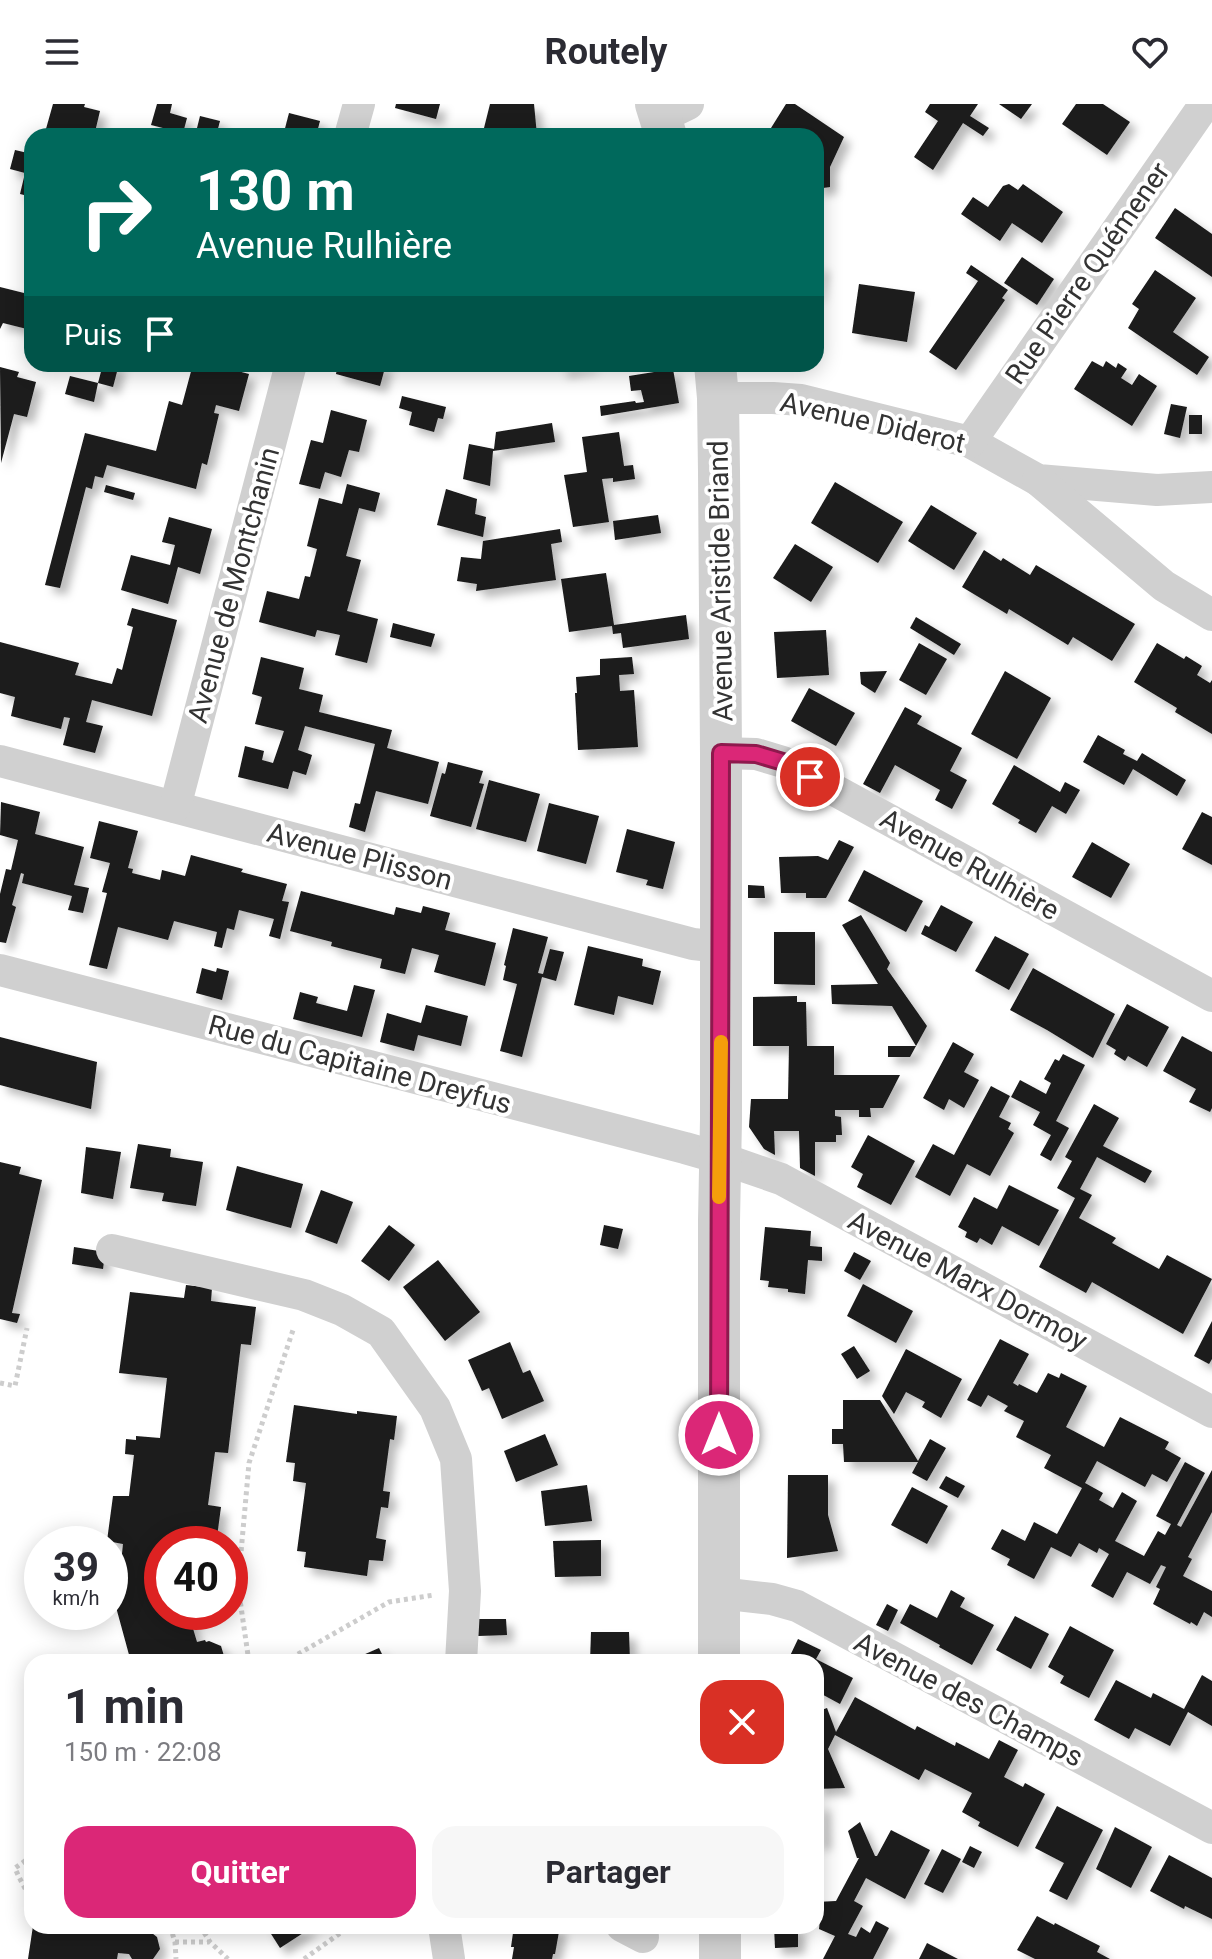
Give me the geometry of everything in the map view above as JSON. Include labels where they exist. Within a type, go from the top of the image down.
[{"type":"street","points":[[352,128],[359,104]]},
{"type":"street","name":"Rue Pierre Quémener","points":[[970,442],[1205,104]]},
{"type":"street","name":"Avenue de Montchanin","points":[[175,807],[289,372]]},
{"type":"street","name":"Avenue Diderot","points":[[716,381],[773,398],[801,400],[970,442],[1038,480],[1157,490],[1212,487]]},
{"type":"street","name":"Avenue Aristide Briand","points":[[716,381],[721,753],[719,1654]]},
{"type":"street","points":[[1038,480],[1164,586],[1212,615]]},
{"type":"street","name":"Avenue Rulhière","points":[[721,753],[756,754],[783,762],[1212,996]]},
{"type":"street","name":"Avenue Plisson","points":[[0,761],[693,944],[721,947]]},
{"type":"street","name":"Rue du Capitaine Dreyfus","points":[[0,970],[720,1158]]},
{"type":"street","name":"Avenue Marx Dormoy","points":[[720,1158],[781,1179],[1212,1412]]},
{"type":"street","points":[[112,1250],[304,1295],[342,1310],[381,1332],[435,1408],[456,1459],[465,1591],[461,1654]]},
{"type":"street","name":"Avenue des Champs","points":[[719,1593],[772,1599],[797,1606],[1212,1828]]},
{"type":"street","points":[[445,1934],[449,1959]]},
{"type":"street","points":[[720,1934],[720,1959]]},
{"type":"path","points":[[248,1654],[238,1586],[249,1463],[304,1295]]},
{"type":"path","points":[[0,1383],[15,1386],[27,1328]]},
{"type":"path","points":[[298,1654],[389,1602],[465,1591]]},
{"type":"path","points":[[24,1862],[15,1868],[24,1885]]},
{"type":"path","points":[[172,1934],[176,1959]]},
{"type":"path","points":[[205,1934],[228,1959]]},
{"type":"path","points":[[304,1959],[339,1934]]},
{"type":"path","points":[[175,1942],[210,1942]]},
{"type":"building","points":[[53,104],[85,104],[84,107],[100,111],[96,128],[46,128]]},
{"type":"building","points":[[157,104],[172,104],[170,113],[187,118],[184,128],[151,125]]},
{"type":"building","points":[[396,104],[440,104],[436,119],[395,108]]},
{"type":"building","points":[[490,104],[534,104],[536,128],[484,128]]},
{"type":"building","points":[[786,104],[795,104],[844,137],[830,167],[830,187],[824,188],[824,128],[771,128]]},
{"type":"building","points":[[930,104],[978,104],[970,116],[989,128],[983,136],[963,123],[933,170],[914,157],[938,121],[925,112]]},
{"type":"building","points":[[999,104],[1032,104],[1021,119]]},
{"type":"building","points":[[1076,104],[1103,104],[1130,122],[1107,155],[1062,124]]},
{"type":"building","points":[[289,113],[320,121],[318,128],[285,128]]},
{"type":"building","points":[[200,116],[220,121],[218,128],[197,128]]},
{"type":"building","points":[[15,150],[24,152],[24,173],[10,169]]},
{"type":"building","points":[[1009,184],[1018,190],[1023,184],[1063,212],[1042,243],[1012,223],[1000,241],[961,214],[973,197],[988,207],[1003,186]]},
{"type":"building","points":[[1175,208],[1212,234],[1212,277],[1155,238]]},
{"type":"building","points":[[1022,257],[1054,279],[1037,305],[1004,283]]},
{"type":"building","points":[[971,265],[1008,290],[1002,298],[1005,300],[956,370],[929,352],[978,281],[966,273]]},
{"type":"building","points":[[1155,270],[1196,298],[1173,332],[1209,357],[1197,375],[1128,328],[1139,309],[1132,304]]},
{"type":"building","points":[[859,284],[915,292],[907,342],[852,333]]},
{"type":"building","points":[[0,287],[24,293],[24,328],[3,323],[0,329]]},
{"type":"building","points":[[1092,361],[1103,367],[1106,361],[1116,368],[1118,363],[1127,369],[1121,378],[1132,385],[1139,374],[1157,386],[1132,426],[1074,389]]},
{"type":"building","points":[[0,367],[19,372],[17,377],[36,382],[27,417],[14,414],[1,463]]},
{"type":"building","points":[[101,372],[117,372],[113,387],[98,383]]},
{"type":"building","points":[[191,372],[249,374],[239,411],[216,405],[214,413],[219,414],[207,465],[202,463],[196,489],[107,465],[103,478],[95,476],[92,489],[86,487],[60,588],[45,585],[85,433],[156,451],[169,401],[182,405]]},
{"type":"building","points":[[336,372],[384,372],[380,386]]},
{"type":"building","points":[[674,372],[679,403],[601,416],[600,406],[644,402],[641,390],[631,391],[629,376]]},
{"type":"building","points":[[70,376],[98,383],[94,402],[65,394]]},
{"type":"building","points":[[402,396],[446,407],[443,419],[438,418],[434,432],[409,425],[412,412],[399,408]]},
{"type":"building","points":[[1171,404],[1187,407],[1180,438],[1164,434]]},
{"type":"building","points":[[331,410],[367,420],[359,452],[349,450],[341,477],[325,472],[320,489],[299,484],[311,440],[323,443]]},
{"type":"building","points":[[1189,415],[1202,415],[1202,434],[1189,434]]},
{"type":"building","points":[[552,423],[555,442],[493,451],[490,486],[463,479],[469,444],[494,449],[496,432]]},
{"type":"building","points":[[619,432],[624,466],[633,465],[635,479],[613,482],[613,478],[602,479],[609,522],[573,527],[564,475],[587,472],[582,437]]},
{"type":"building","points":[[835,482],[903,522],[878,563],[811,523]]},
{"type":"building","points":[[347,484],[380,493],[375,512],[359,508],[346,556],[361,560],[347,611],[378,619],[367,663],[335,655],[340,635],[317,630],[315,637],[259,622],[267,591],[299,599],[305,576],[310,577],[317,549],[307,546],[319,498],[342,504]]},
{"type":"building","points":[[106,485],[135,493],[133,500],[104,492]]},
{"type":"building","points":[[446,489],[477,499],[475,514],[486,517],[483,537],[437,525]]},
{"type":"building","points":[[931,505],[977,533],[954,570],[908,541]]},
{"type":"building","points":[[658,515],[661,533],[615,540],[613,521]]},
{"type":"building","points":[[169,517],[212,529],[200,574],[178,567],[168,604],[121,590],[131,555],[170,565],[175,545],[162,542]]},
{"type":"building","points":[[560,529],[562,542],[551,544],[556,580],[476,591],[477,584],[457,581],[461,557],[481,559],[483,541]]},
{"type":"building","points":[[795,544],[833,567],[811,602],[773,578]]},
{"type":"building","points":[[984,550],[1030,575],[1036,565],[1135,624],[1112,661],[1073,637],[1068,645],[1009,609],[1007,614],[962,587]]},
{"type":"building","points":[[606,573],[614,625],[686,615],[689,639],[623,648],[621,633],[613,634],[612,626],[569,632],[561,579]]},
{"type":"building","points":[[132,608],[177,620],[152,716],[92,700],[86,722],[103,726],[95,753],[63,745],[70,718],[64,717],[61,729],[11,716],[15,697],[0,693],[0,642],[79,663],[75,675],[112,684],[117,668],[122,670],[133,627],[127,625]]},
{"type":"building","points":[[916,617],[961,644],[954,655],[910,628]]},
{"type":"building","points":[[393,623],[435,634],[431,647],[390,637]]},
{"type":"building","points":[[826,630],[829,675],[777,678],[774,632]]},
{"type":"building","points":[[919,643],[947,659],[926,695],[899,680]]},
{"type":"building","points":[[1157,643],[1202,666],[1197,675],[1210,683],[1212,680],[1212,734],[1134,682]]},
{"type":"building","points":[[261,657],[304,668],[299,689],[323,695],[319,712],[392,730],[387,748],[439,762],[428,804],[376,791],[365,832],[349,827],[355,803],[360,804],[375,744],[305,726],[298,750],[312,755],[306,775],[293,771],[288,789],[238,777],[245,746],[264,751],[262,760],[273,763],[284,731],[255,724],[262,697],[252,694]]},
{"type":"building","points":[[632,657],[634,674],[619,675],[620,691],[634,690],[638,747],[578,750],[576,677],[600,675],[600,659]]},
{"type":"building","points":[[887,671],[875,693],[861,684],[860,672]]},
{"type":"building","points":[[1005,671],[1051,698],[1017,759],[971,734]]},
{"type":"building","points":[[809,688],[855,713],[836,746],[791,721]]},
{"type":"building","points":[[905,707],[922,716],[917,724],[962,748],[950,771],[967,780],[952,809],[935,800],[940,790],[895,765],[880,793],[863,784]]},
{"type":"building","points":[[1098,735],[1125,750],[1123,754],[1137,761],[1142,753],[1186,780],[1177,796],[1133,769],[1124,785],[1083,762]]},
{"type":"building","points":[[448,762],[483,771],[479,783],[484,784],[471,827],[430,816]]},
{"type":"building","points":[[1014,765],[1060,792],[1065,782],[1080,790],[1066,814],[1052,806],[1036,833],[992,804]]},
{"type":"building","points":[[489,780],[540,794],[526,842],[476,829]]},
{"type":"building","points":[[1,802],[40,812],[35,834],[84,847],[74,885],[89,888],[83,913],[68,910],[72,896],[22,883],[24,874],[21,873],[6,943],[0,942],[0,894],[6,869],[11,870],[18,840],[0,835]]},
{"type":"building","points":[[549,803],[599,816],[586,864],[537,851]]},
{"type":"building","points":[[1202,812],[1212,817],[1212,865],[1182,849]]},
{"type":"building","points":[[99,821],[138,831],[128,868],[133,869],[132,873],[160,880],[162,870],[185,876],[191,855],[287,884],[282,901],[289,902],[280,939],[269,936],[274,919],[239,910],[234,930],[227,928],[222,948],[214,946],[217,932],[174,921],[168,940],[118,927],[107,969],[89,965],[107,893],[102,892],[110,863],[90,858]]},
{"type":"building","points":[[627,829],[675,842],[663,889],[646,885],[648,880],[616,872]]},
{"type":"building","points":[[839,840],[854,847],[826,898],[806,898],[806,893],[781,893],[779,857],[818,856],[828,860]]},
{"type":"building","points":[[1092,842],[1130,864],[1111,898],[1072,877]]},
{"type":"building","points":[[864,870],[923,901],[906,932],[848,901]]},
{"type":"building","points":[[748,885],[764,886],[765,898],[748,898]]},
{"type":"building","points":[[301,891],[394,915],[396,907],[421,913],[423,906],[450,913],[445,930],[496,943],[485,986],[434,972],[439,955],[412,948],[405,974],[380,968],[382,959],[331,946],[332,942],[290,931]]},
{"type":"building","points":[[941,905],[973,922],[956,952],[921,934],[925,925],[929,927]]},
{"type":"building","points":[[861,915],[890,963],[887,969],[927,1026],[910,1057],[888,1057],[888,1046],[916,1046],[892,1006],[832,1004],[831,985],[878,984],[842,925]]},
{"type":"building","points":[[513,928],[548,937],[538,973],[543,974],[550,949],[564,952],[556,981],[542,977],[522,1057],[500,1051],[517,984],[503,980]]},
{"type":"building","points":[[774,932],[815,932],[815,985],[774,984]]},
{"type":"building","points":[[995,936],[1029,954],[1009,990],[975,971]]},
{"type":"building","points":[[588,946],[643,959],[642,966],[661,971],[653,1005],[618,996],[614,1015],[574,1005]]},
{"type":"building","points":[[202,968],[216,972],[217,968],[229,971],[222,1000],[196,993]]},
{"type":"building","points":[[1033,968],[1115,1014],[1093,1058],[1010,1010]]},
{"type":"building","points":[[354,985],[375,990],[362,1037],[293,1019],[300,992],[318,997],[316,1003],[347,1011]]},
{"type":"building","points":[[797,996],[797,1002],[806,1002],[807,1046],[834,1046],[834,1075],[900,1075],[883,1108],[870,1108],[871,1117],[859,1117],[859,1110],[835,1110],[835,1116],[841,1117],[842,1135],[836,1135],[836,1142],[815,1142],[815,1176],[800,1168],[799,1131],[774,1131],[775,1155],[764,1149],[749,1127],[751,1099],[788,1099],[789,1046],[753,1046],[753,997]]},
{"type":"building","points":[[1127,1004],[1169,1027],[1147,1067],[1128,1056],[1125,1061],[1106,1044]]},
{"type":"building","points":[[426,1005],[468,1016],[461,1046],[418,1035],[414,1051],[380,1042],[387,1013],[421,1023]]},
{"type":"building","points":[[1182,1036],[1212,1052],[1210,1112],[1189,1102],[1196,1089],[1163,1071]]},
{"type":"building","points":[[0,1037],[97,1062],[91,1109],[0,1085]]},
{"type":"building","points":[[953,1042],[974,1054],[964,1072],[979,1080],[964,1108],[949,1099],[944,1110],[923,1098]]},
{"type":"building","points":[[1063,1054],[1085,1065],[1056,1121],[1069,1128],[1051,1161],[1040,1155],[1051,1135],[1033,1125],[1040,1112],[1011,1097],[1020,1080],[1046,1094],[1051,1083],[1044,1079],[1055,1059],[1059,1061]]},
{"type":"building","points":[[991,1086],[1010,1096],[999,1117],[1011,1123],[1008,1129],[1014,1133],[990,1176],[967,1164],[950,1196],[915,1177],[933,1144],[954,1155]]},
{"type":"building","points":[[1094,1104],[1119,1118],[1103,1146],[1152,1171],[1145,1183],[1097,1157],[1080,1189],[1092,1195],[1079,1218],[1116,1238],[1112,1243],[1159,1269],[1167,1255],[1212,1279],[1183,1334],[1092,1282],[1086,1293],[1039,1267],[1075,1198],[1057,1188],[1072,1161],[1065,1157]]},
{"type":"building","points":[[868,1135],[915,1161],[891,1205],[857,1187],[863,1174],[851,1167]]},
{"type":"building","points":[[138,1144],[171,1149],[170,1157],[203,1162],[196,1206],[162,1201],[164,1193],[130,1188]]},
{"type":"building","points":[[86,1147],[121,1152],[113,1199],[81,1193]]},
{"type":"building","points":[[0,1162],[21,1167],[19,1174],[42,1180],[12,1313],[20,1314],[17,1323],[0,1319]]},
{"type":"building","points":[[237,1166],[303,1184],[291,1228],[226,1210]]},
{"type":"building","points":[[1009,1185],[1059,1210],[1039,1246],[1002,1226],[992,1245],[980,1238],[977,1243],[965,1237],[967,1232],[958,1227],[974,1197],[997,1209]]},
{"type":"building","points":[[321,1190],[353,1202],[337,1244],[305,1232]]},
{"type":"building","points":[[389,1225],[415,1245],[389,1281],[361,1261]]},
{"type":"building","points":[[604,1225],[623,1229],[618,1249],[600,1245]]},
{"type":"building","points":[[765,1227],[811,1231],[810,1246],[822,1247],[822,1261],[808,1260],[805,1294],[768,1287],[769,1281],[760,1280]]},
{"type":"building","points":[[74,1247],[105,1252],[103,1269],[72,1264]]},
{"type":"building","points":[[854,1252],[871,1261],[860,1280],[844,1271]]},
{"type":"building","points":[[438,1260],[480,1312],[445,1341],[403,1287]]},
{"type":"building","points":[[863,1284],[913,1311],[896,1343],[847,1316]]},
{"type":"building","points":[[186,1285],[212,1288],[211,1301],[256,1307],[251,1345],[241,1344],[228,1453],[215,1452],[208,1505],[221,1507],[218,1526],[144,1526],[144,1630],[193,1630],[197,1642],[205,1640],[221,1646],[223,1654],[129,1654],[122,1630],[128,1630],[128,1526],[109,1526],[113,1496],[129,1496],[134,1455],[125,1454],[126,1439],[136,1440],[136,1436],[160,1438],[167,1378],[119,1373],[130,1292],[184,1298]]},
{"type":"building","points":[[1212,1321],[1212,1359],[1209,1364],[1194,1356]]},
{"type":"building","points":[[1000,1339],[1029,1354],[1013,1383],[1018,1386],[1037,1393],[1048,1373],[1059,1378],[1061,1373],[1087,1386],[1066,1427],[1104,1447],[1120,1417],[1169,1442],[1165,1449],[1181,1458],[1167,1482],[1152,1474],[1145,1487],[1097,1461],[1085,1483],[1103,1493],[1099,1500],[1113,1508],[1122,1492],[1137,1501],[1115,1541],[1144,1556],[1158,1531],[1165,1535],[1171,1524],[1156,1516],[1185,1462],[1205,1473],[1177,1525],[1181,1527],[1212,1470],[1212,1512],[1188,1557],[1192,1559],[1183,1576],[1212,1591],[1212,1617],[1204,1612],[1197,1626],[1153,1604],[1160,1589],[1156,1587],[1166,1567],[1161,1565],[1150,1584],[1127,1572],[1113,1598],[1091,1586],[1109,1554],[1099,1548],[1097,1553],[1079,1543],[1071,1557],[1051,1547],[1034,1579],[1007,1565],[1010,1559],[991,1549],[1002,1529],[1025,1541],[1034,1522],[1057,1534],[1082,1488],[1044,1468],[1051,1455],[1016,1437],[1024,1421],[1004,1411],[1008,1406],[988,1395],[981,1407],[967,1400]]},
{"type":"building","points":[[510,1342],[523,1373],[530,1370],[544,1401],[502,1419],[489,1388],[482,1391],[468,1360]]},
{"type":"building","points":[[854,1346],[870,1371],[857,1379],[841,1354]]},
{"type":"building","points":[[906,1349],[962,1379],[941,1418],[922,1407],[925,1402],[906,1392],[894,1414],[882,1396]]},
{"type":"building","points":[[843,1400],[880,1400],[918,1461],[930,1439],[946,1448],[927,1481],[912,1473],[918,1462],[844,1462],[843,1444],[832,1444],[832,1429],[843,1429]]},
{"type":"building","points":[[294,1405],[397,1416],[394,1440],[390,1439],[383,1491],[390,1492],[388,1508],[381,1507],[376,1538],[386,1540],[383,1561],[369,1560],[367,1576],[304,1567],[306,1552],[297,1551],[306,1483],[293,1481],[295,1463],[286,1462]]},
{"type":"building","points":[[545,1434],[558,1465],[516,1482],[504,1451]]},
{"type":"building","points":[[788,1475],[828,1475],[828,1515],[838,1551],[787,1558]]},
{"type":"building","points":[[946,1476],[965,1486],[958,1498],[939,1488]]},
{"type":"building","points":[[587,1485],[592,1521],[545,1526],[541,1491]]},
{"type":"building","points":[[912,1487],[948,1506],[927,1544],[891,1525]]},
{"type":"building","points":[[601,1540],[601,1576],[555,1577],[553,1541]]},
{"type":"building","points":[[951,1590],[965,1598],[960,1607],[994,1625],[972,1665],[900,1623],[910,1604],[937,1618]]},
{"type":"building","points":[[887,1604],[898,1610],[888,1631],[876,1625]]},
{"type":"building","points":[[1015,1616],[1049,1634],[1031,1669],[996,1650]]},
{"type":"building","points":[[477,1619],[506,1619],[507,1635],[478,1636]]},
{"type":"building","points":[[1070,1626],[1114,1650],[1089,1698],[1060,1683],[1064,1676],[1048,1667]]},
{"type":"building","points":[[591,1632],[629,1632],[630,1654],[590,1654]]},
{"type":"building","points":[[798,1639],[821,1650],[819,1654],[791,1654]]},
{"type":"building","points":[[379,1648],[382,1654],[365,1654]]},
{"type":"building","points":[[824,1663],[853,1678],[840,1704],[824,1695]]},
{"type":"building","points":[[1202,1675],[1212,1681],[1212,1726],[1188,1712],[1170,1746],[1135,1728],[1129,1739],[1094,1720],[1116,1680],[1151,1698],[1153,1693],[1184,1709]]},
{"type":"building","points":[[855,1697],[915,1730],[917,1726],[989,1759],[999,1740],[1018,1750],[1004,1777],[1023,1787],[1025,1783],[1045,1794],[1018,1847],[978,1826],[980,1822],[962,1812],[972,1793],[925,1769],[919,1780],[835,1735],[828,1749],[845,1788],[824,1789],[824,1709],[827,1708],[836,1732]]},
{"type":"building","points":[[1057,1806],[1103,1830],[1067,1900],[1049,1891],[1064,1863],[1035,1848]]},
{"type":"building","points":[[860,1822],[875,1856],[891,1830],[930,1850],[905,1899],[866,1878],[854,1901],[863,1906],[848,1934],[856,1937],[861,1927],[870,1933],[876,1921],[889,1928],[873,1959],[823,1959],[835,1936],[824,1931],[824,1902],[836,1901],[859,1858],[848,1831]]},
{"type":"building","points":[[1115,1827],[1152,1847],[1131,1888],[1096,1869]]},
{"type":"building","points":[[970,1846],[982,1852],[974,1868],[962,1862]]},
{"type":"building","points":[[942,1849],[961,1859],[943,1893],[924,1884]]},
{"type":"building","points":[[1169,1855],[1212,1878],[1212,1919],[1185,1906],[1184,1909],[1150,1891]]},
{"type":"building","points":[[1037,1916],[1100,1946],[1097,1952],[1110,1959],[1035,1959],[1017,1950]]},
{"type":"building","points":[[32,1934],[153,1934],[160,1949],[153,1959],[132,1959],[129,1954],[118,1953],[117,1959],[28,1959]]},
{"type":"building","points":[[271,1934],[302,1934],[280,1948]]},
{"type":"building","points":[[513,1934],[559,1934],[552,1959],[512,1959],[514,1947],[511,1947]]},
{"type":"building","points":[[774,1934],[798,1934],[798,1947],[775,1948]]},
{"type":"building","points":[[927,1943],[958,1959],[919,1959]]},
{"type":"slow traffic","points":[[719,1197],[721,1042]]},
{"type":"route","points":[[719,1435],[721,753],[756,754],[783,762],[810,777]]}]
